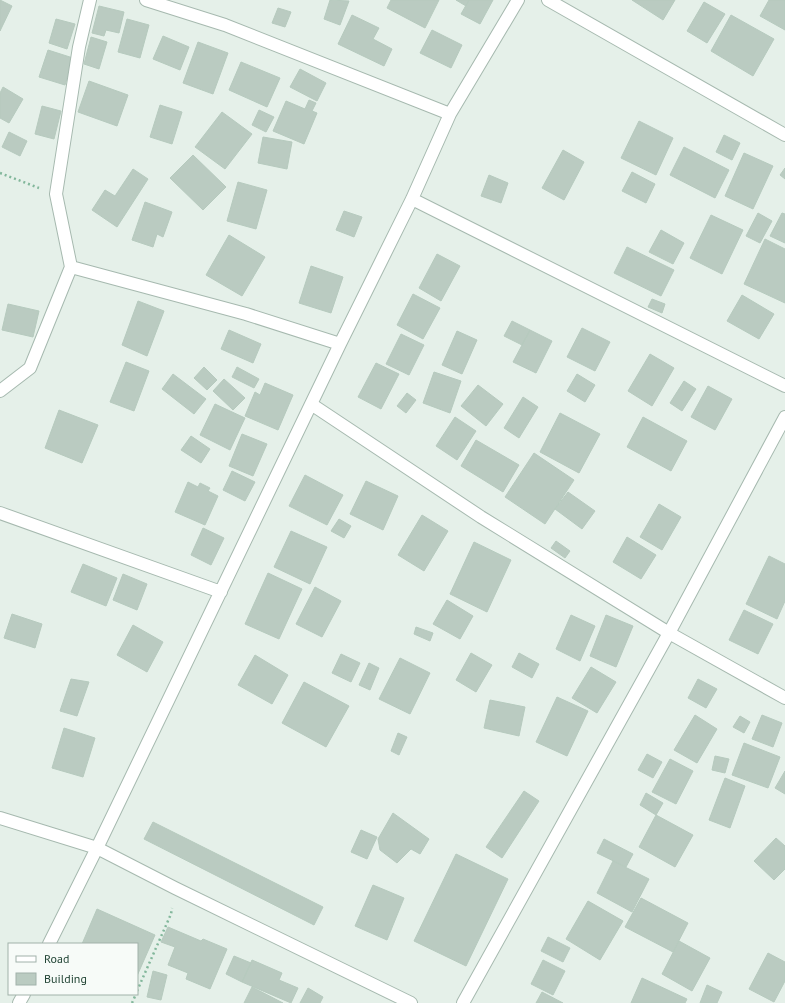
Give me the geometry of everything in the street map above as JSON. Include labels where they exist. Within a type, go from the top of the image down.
[{"type":"street","points":[[0,391],[30,368],[71,268],[56,194],[79,47],[90,0]]},
{"type":"street","points":[[146,0],[225,25],[450,114]]},
{"type":"street","points":[[50,943],[97,848],[340,344],[412,199],[450,114],[518,0]]},
{"type":"street","points":[[548,0],[785,134]]},
{"type":"street","points":[[412,199],[785,386]]},
{"type":"street","points":[[71,268],[246,314],[340,344]]},
{"type":"street","points":[[311,404],[481,517],[669,632],[785,698]]},
{"type":"street","points":[[463,1003],[669,632],[785,417]]},
{"type":"street","points":[[0,513],[221,592]]},
{"type":"street","points":[[0,818],[97,848],[175,888],[411,1003]]},
{"type":"path","points":[[0,173],[56,194]]},
{"type":"path","points":[[138,989],[171,914],[175,888]]},
{"type":"building","points":[[0,0],[12,6],[0,31]]},
{"type":"building","points":[[330,0],[349,1],[340,25],[324,19]]},
{"type":"building","points":[[391,0],[439,0],[425,28],[387,8]]},
{"type":"building","points":[[456,0],[469,0],[466,6]]},
{"type":"building","points":[[469,0],[493,0],[480,24],[461,14]]},
{"type":"building","points":[[632,0],[675,0],[663,20]]},
{"type":"building","points":[[769,0],[785,0],[785,30],[760,16]]},
{"type":"building","points":[[704,2],[725,14],[707,43],[687,31]]},
{"type":"building","points":[[99,6],[124,12],[119,33],[106,30],[104,36],[92,33]]},
{"type":"building","points":[[278,8],[291,12],[285,27],[272,23]]},
{"type":"building","points":[[352,15],[379,28],[373,39],[392,49],[384,66],[338,44]]},
{"type":"building","points":[[731,15],[774,39],[753,76],[711,51]]},
{"type":"building","points":[[56,19],[75,24],[67,49],[49,43]]},
{"type":"building","points":[[127,19],[149,25],[140,58],[118,52]]},
{"type":"building","points":[[432,30],[462,45],[451,68],[420,53]]},
{"type":"building","points":[[163,36],[189,47],[180,70],[153,59]]},
{"type":"building","points":[[91,37],[107,42],[99,69],[84,64]]},
{"type":"building","points":[[198,42],[228,53],[213,94],[183,83]]},
{"type":"building","points":[[48,50],[73,58],[65,85],[39,77]]},
{"type":"building","points":[[241,62],[280,78],[267,107],[229,90]]},
{"type":"building","points":[[300,69],[326,83],[317,101],[290,87]]},
{"type":"building","points":[[89,81],[128,95],[117,126],[78,112]]},
{"type":"building","points":[[3,87],[23,99],[9,123],[0,118],[0,93]]},
{"type":"building","points":[[309,100],[316,103],[312,111],[317,113],[304,144],[273,131],[286,101],[305,109]]},
{"type":"building","points":[[160,105],[182,112],[172,144],[150,137]]},
{"type":"building","points":[[42,106],[61,111],[54,139],[35,134]]},
{"type":"building","points":[[259,110],[274,117],[266,132],[252,125]]},
{"type":"building","points":[[222,112],[252,134],[225,169],[195,147]]},
{"type":"building","points":[[639,121],[673,138],[656,175],[621,158]]},
{"type":"building","points":[[9,132],[27,141],[20,156],[2,147]]},
{"type":"building","points":[[724,135],[740,143],[732,160],[716,152]]},
{"type":"building","points":[[263,137],[292,142],[287,169],[258,163]]},
{"type":"building","points":[[684,147],[729,170],[715,198],[670,175]]},
{"type":"building","points":[[563,150],[584,162],[564,200],[542,188]]},
{"type":"building","points":[[744,153],[773,166],[753,209],[725,196]]},
{"type":"building","points":[[193,155],[226,187],[203,210],[170,178]]},
{"type":"building","points":[[785,168],[785,179],[780,175]]},
{"type":"building","points":[[133,169],[148,179],[117,227],[92,210],[105,190],[115,196]]},
{"type":"building","points":[[632,172],[655,184],[646,203],[622,191]]},
{"type":"building","points":[[489,175],[508,183],[501,203],[481,196]]},
{"type":"building","points":[[238,182],[267,190],[256,229],[227,221]]},
{"type":"building","points":[[145,202],[172,212],[163,237],[157,234],[153,247],[132,240]]},
{"type":"building","points":[[344,211],[362,217],[354,237],[336,230]]},
{"type":"building","points":[[758,213],[772,221],[760,243],[746,236]]},
{"type":"building","points":[[782,213],[785,214],[785,243],[770,236]]},
{"type":"building","points":[[711,215],[743,230],[722,274],[690,258]]},
{"type":"building","points":[[661,230],[684,243],[673,264],[649,252]]},
{"type":"building","points":[[229,235],[265,257],[242,296],[206,275]]},
{"type":"building","points":[[765,239],[785,249],[785,303],[744,284]]},
{"type":"building","points":[[627,247],[674,270],[661,296],[614,273]]},
{"type":"building","points":[[437,254],[460,266],[441,301],[419,288]]},
{"type":"building","points":[[311,266],[343,277],[331,313],[299,303]]},
{"type":"building","points":[[413,294],[440,308],[423,339],[397,325]]},
{"type":"building","points":[[742,295],[774,314],[759,339],[727,321]]},
{"type":"building","points":[[652,299],[665,304],[662,313],[648,307]]},
{"type":"building","points":[[138,301],[164,311],[147,356],[122,345]]},
{"type":"building","points":[[8,304],[39,311],[33,337],[2,330]]},
{"type":"building","points":[[512,321],[530,330],[522,345],[504,336]]},
{"type":"building","points":[[582,328],[610,342],[595,371],[567,357]]},
{"type":"building","points":[[229,330],[261,344],[253,363],[221,349]]},
{"type":"building","points":[[530,330],[552,341],[536,373],[513,362]]},
{"type":"building","points":[[457,331],[477,340],[462,374],[442,365]]},
{"type":"building","points":[[401,334],[424,345],[409,375],[386,364]]},
{"type":"building","points":[[650,354],[674,368],[652,406],[628,391]]},
{"type":"building","points":[[126,362],[149,371],[134,411],[110,402]]},
{"type":"building","points":[[376,363],[399,374],[381,409],[358,397]]},
{"type":"building","points":[[204,367],[217,380],[207,390],[194,378]]},
{"type":"building","points":[[237,367],[259,379],[254,388],[232,377]]},
{"type":"building","points":[[434,372],[461,381],[450,413],[423,403]]},
{"type":"building","points":[[173,374],[206,399],[194,414],[162,389]]},
{"type":"building","points":[[577,374],[595,385],[585,402],[567,391]]},
{"type":"building","points":[[224,379],[245,398],[233,410],[213,391]]},
{"type":"building","points":[[684,381],[696,389],[682,411],[670,403]]},
{"type":"building","points":[[265,383],[293,395],[278,430],[245,416],[255,392],[260,395]]},
{"type":"building","points":[[478,385],[503,404],[486,426],[461,406]]},
{"type":"building","points":[[708,386],[732,399],[715,430],[691,417]]},
{"type":"building","points":[[407,393],[416,400],[406,413],[397,406]]},
{"type":"building","points":[[523,397],[538,407],[519,438],[504,428]]},
{"type":"building","points":[[215,404],[245,418],[230,450],[200,435]]},
{"type":"building","points":[[59,410],[98,425],[82,463],[45,448]]},
{"type":"building","points":[[560,413],[600,434],[579,473],[540,452]]},
{"type":"building","points":[[455,417],[476,431],[457,460],[436,446]]},
{"type":"building","points":[[643,417],[687,441],[671,471],[627,447]]},
{"type":"building","points":[[242,434],[267,444],[253,476],[229,466]]},
{"type":"building","points":[[191,436],[210,449],[201,463],[181,450]]},
{"type":"building","points":[[476,440],[519,465],[503,492],[461,466]]},
{"type":"building","points":[[534,453],[574,480],[545,524],[505,497]]},
{"type":"building","points":[[232,471],[255,482],[245,501],[223,490]]},
{"type":"building","points":[[305,475],[343,495],[327,525],[289,506]]},
{"type":"building","points":[[366,481],[398,496],[383,530],[350,514]]},
{"type":"building","points":[[188,482],[198,487],[200,483],[210,488],[208,491],[218,496],[205,525],[175,512]]},
{"type":"building","points":[[568,492],[595,511],[582,529],[555,509]]},
{"type":"building","points":[[659,504],[681,517],[662,550],[640,537]]},
{"type":"building","points":[[422,515],[448,531],[424,571],[398,555]]},
{"type":"building","points":[[339,519],[351,526],[344,538],[331,531]]},
{"type":"building","points":[[203,528],[224,538],[211,565],[191,555]]},
{"type":"building","points":[[291,531],[327,547],[310,584],[274,567]]},
{"type":"building","points":[[627,537],[656,555],[641,579],[613,562]]},
{"type":"building","points":[[556,541],[570,551],[565,558],[551,548]]},
{"type":"building","points":[[474,542],[511,560],[487,612],[450,594]]},
{"type":"building","points":[[769,556],[785,564],[785,601],[777,619],[746,604]]},
{"type":"building","points":[[83,564],[117,578],[106,606],[71,592]]},
{"type":"building","points":[[268,573],[302,589],[279,639],[245,624]]},
{"type":"building","points":[[123,574],[147,584],[137,610],[113,600]]},
{"type":"building","points":[[315,587],[341,601],[322,637],[296,624]]},
{"type":"building","points":[[447,600],[473,616],[460,639],[433,624]]},
{"type":"building","points":[[744,610],[773,624],[758,654],[729,640]]},
{"type":"building","points":[[12,614],[42,624],[35,648],[4,638]]},
{"type":"building","points":[[571,615],[595,626],[580,661],[556,649]]},
{"type":"building","points":[[606,615],[633,626],[616,667],[590,656]]},
{"type":"building","points":[[133,625],[163,642],[147,672],[117,655]]},
{"type":"building","points":[[416,627],[433,633],[430,641],[414,634]]},
{"type":"building","points":[[471,653],[492,665],[476,692],[456,680]]},
{"type":"building","points":[[519,653],[539,664],[532,678],[512,667]]},
{"type":"building","points":[[341,654],[360,663],[351,682],[332,673]]},
{"type":"building","points":[[255,655],[288,675],[272,704],[238,685]]},
{"type":"building","points":[[400,658],[430,673],[410,714],[379,699]]},
{"type":"building","points":[[369,663],[379,668],[370,690],[359,685]]},
{"type":"building","points":[[591,667],[616,682],[597,713],[572,698]]},
{"type":"building","points":[[71,679],[89,682],[77,716],[60,711]]},
{"type":"building","points":[[698,679],[717,689],[706,708],[688,698]]},
{"type":"building","points":[[304,682],[349,706],[326,747],[282,723]]},
{"type":"building","points":[[557,697],[588,711],[567,756],[536,742]]},
{"type":"building","points":[[490,700],[525,707],[519,736],[484,728]]},
{"type":"building","points":[[695,715],[717,729],[697,763],[674,750]]},
{"type":"building","points":[[762,715],[782,723],[773,747],[752,739]]},
{"type":"building","points":[[740,716],[750,722],[744,733],[733,727]]},
{"type":"building","points":[[64,728],[95,738],[83,777],[52,768]]},
{"type":"building","points":[[398,733],[407,737],[399,755],[391,751]]},
{"type":"building","points":[[744,743],[780,757],[768,788],[732,775]]},
{"type":"building","points":[[647,754],[662,762],[653,778],[638,770]]},
{"type":"building","points":[[715,756],[729,759],[725,773],[712,770]]},
{"type":"building","points":[[670,759],[693,771],[676,804],[652,792]]},
{"type":"building","points":[[785,771],[785,794],[775,788]]},
{"type":"building","points":[[725,778],[745,786],[730,828],[709,820]]},
{"type":"building","points":[[524,791],[539,801],[502,858],[486,847]]},
{"type":"building","points":[[646,793],[663,803],[656,815],[640,805]]},
{"type":"building","points":[[393,813],[429,839],[420,854],[411,849],[397,863],[380,850],[378,839]]},
{"type":"building","points":[[656,815],[693,835],[675,867],[639,847]]},
{"type":"building","points":[[153,822],[323,907],[314,925],[144,839]]},
{"type":"building","points":[[361,830],[377,837],[367,859],[351,852]]},
{"type":"building","points":[[776,838],[785,846],[785,869],[774,880],[754,861]]},
{"type":"building","points":[[604,839],[633,854],[626,867],[597,853]]},
{"type":"building","points":[[456,854],[508,879],[466,966],[414,941]]},
{"type":"building","points":[[613,861],[649,879],[632,912],[597,893]]},
{"type":"building","points":[[373,885],[404,898],[387,940],[355,926]]},
{"type":"building","points":[[641,898],[688,923],[673,952],[625,927]]},
{"type":"building","points":[[588,901],[623,921],[600,960],[566,939]]},
{"type":"building","points":[[97,909],[155,935],[138,974],[138,943],[82,943]]},
{"type":"building","points":[[168,927],[201,941],[203,939],[227,949],[210,989],[186,979],[188,973],[168,965],[175,947],[161,942]]},
{"type":"building","points":[[548,937],[570,948],[563,962],[541,951]]},
{"type":"building","points":[[679,941],[710,958],[692,991],[662,974]]},
{"type":"building","points":[[768,953],[785,962],[785,981],[774,1002],[749,989]]},
{"type":"building","points":[[234,956],[251,963],[242,982],[226,974]]},
{"type":"building","points":[[252,960],[282,973],[279,980],[298,988],[291,1003],[242,982]]},
{"type":"building","points":[[543,960],[565,971],[553,995],[531,984]]},
{"type":"building","points":[[153,971],[167,975],[161,1000],[147,997]]},
{"type":"building","points":[[642,978],[687,999],[685,1003],[631,1003]]},
{"type":"building","points":[[707,985],[722,992],[717,1003],[700,1003]]},
{"type":"building","points":[[252,987],[283,1003],[244,1003]]},
{"type":"building","points":[[308,988],[323,997],[320,1003],[300,1003]]},
{"type":"building","points":[[542,992],[563,1003],[536,1003]]}]
